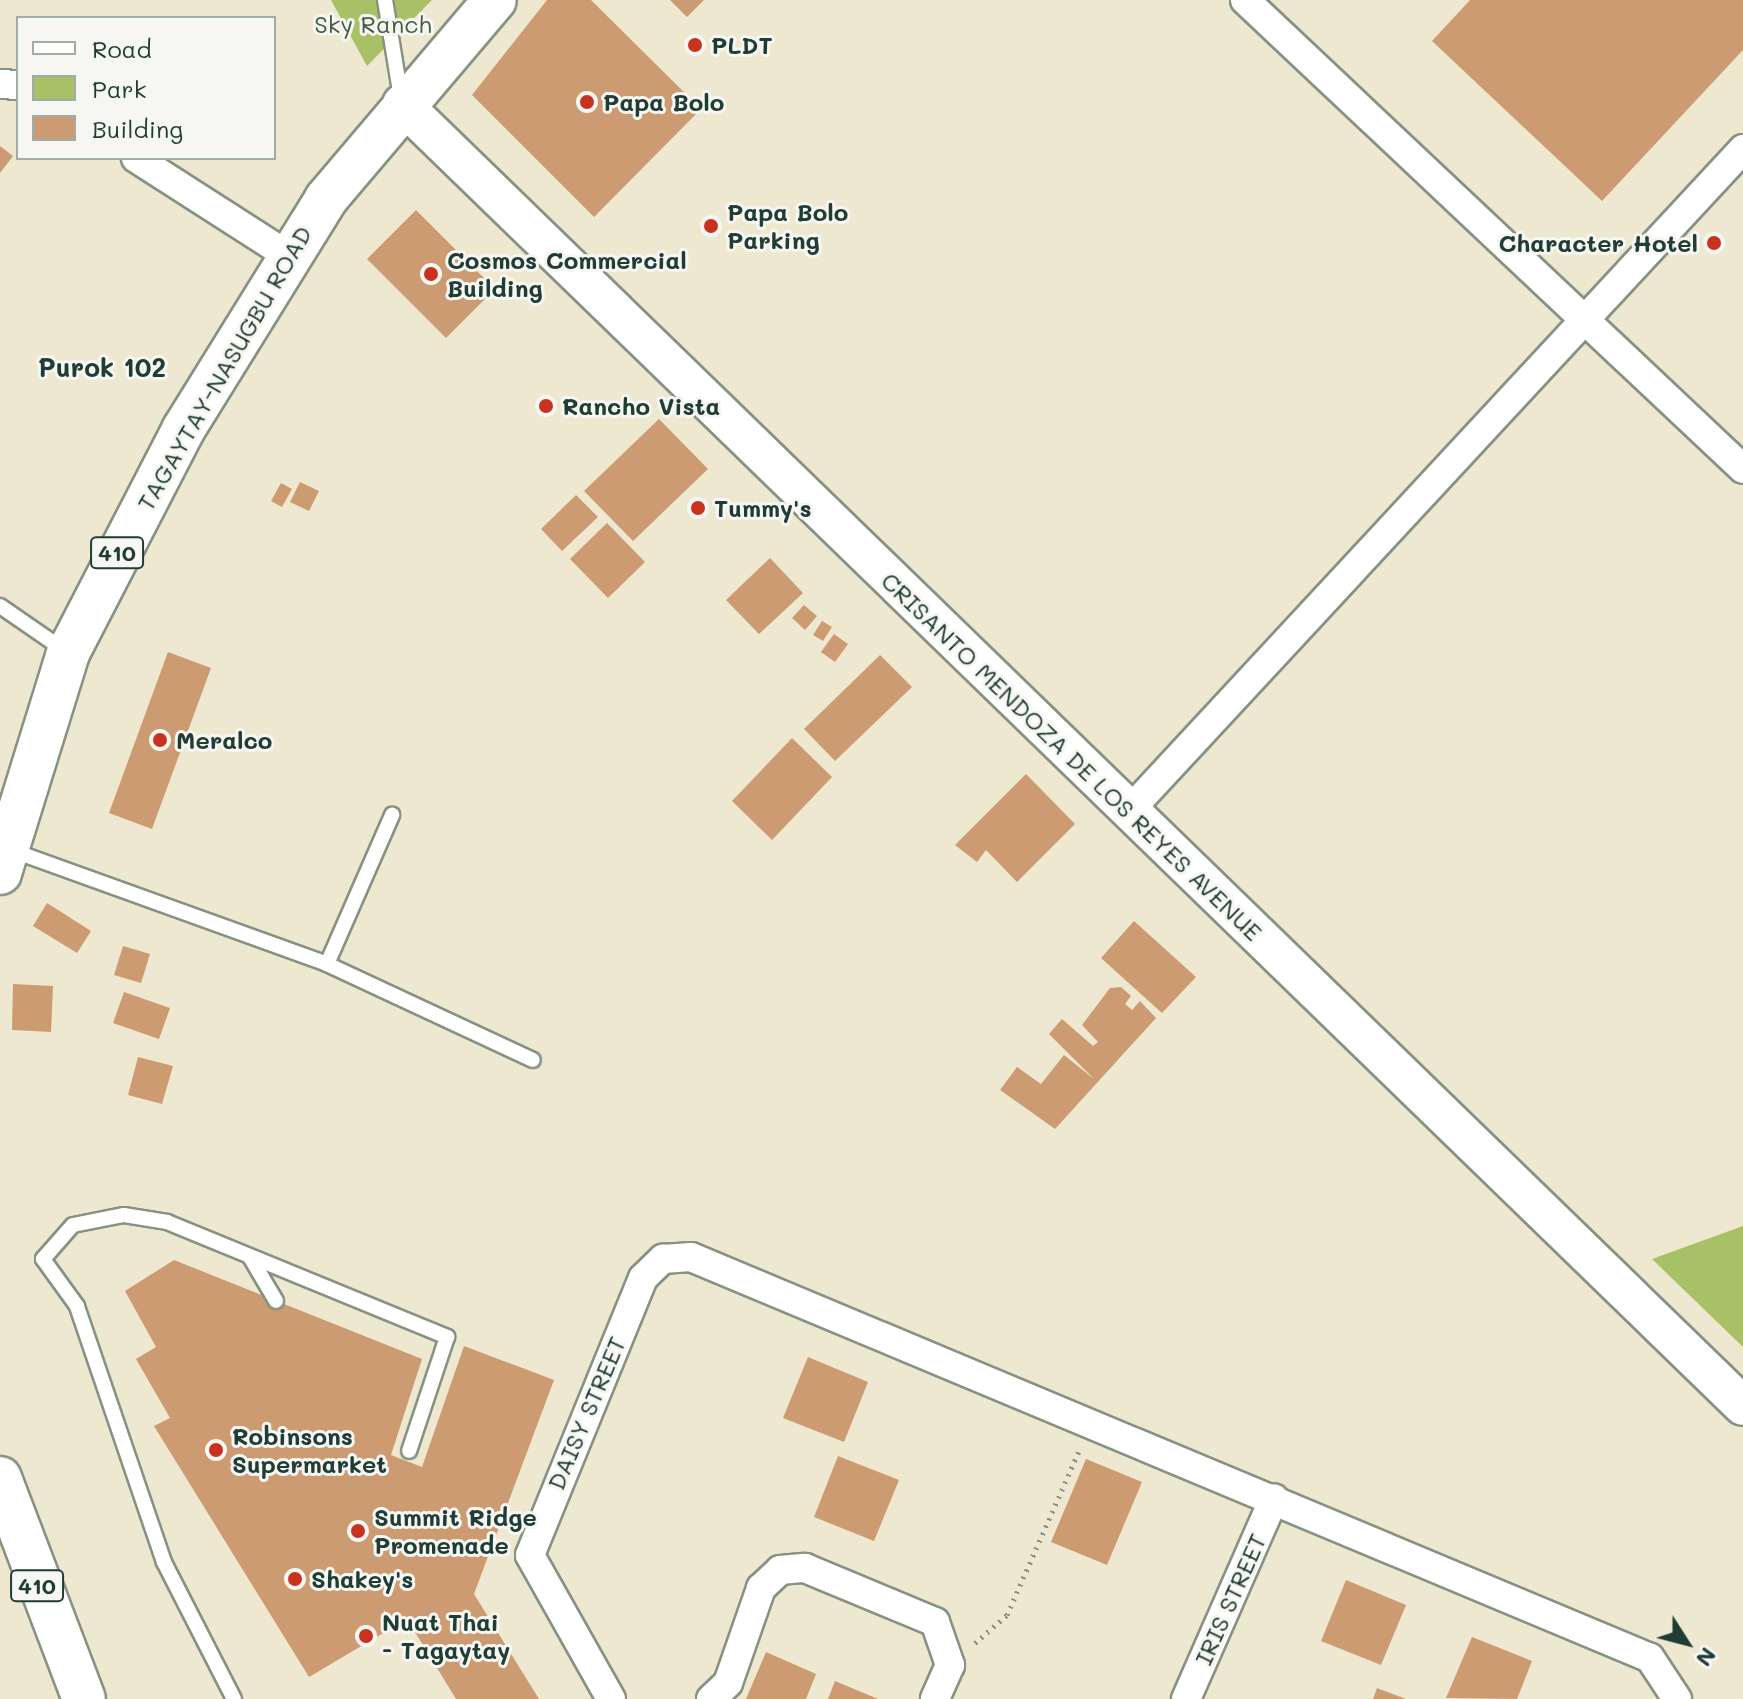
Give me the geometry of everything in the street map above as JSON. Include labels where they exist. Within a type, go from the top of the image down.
[{"type":"main road","name":"TAGAYTAY-NASUGBU ROAD","points":[[3,861],[68,653],[183,430],[287,255],[402,104],[495,0]]},
{"type":"main road","name":"CRISANTO MENDOZA DE LOS REYES AVENUE","points":[[402,104],[1743,1406]]},
{"type":"main road","name":"410","points":[[0,1478],[84,1699]]},
{"type":"street","points":[[1245,0],[1743,469]]},
{"type":"street","points":[[1129,811],[1743,149]]},
{"type":"street","points":[[139,160],[287,255]]},
{"type":"street","name":"DAISY STREET","points":[[611,1699],[530,1555],[643,1278],[663,1259],[691,1257],[1091,1423]]},
{"type":"street","points":[[1091,1423],[1650,1658],[1672,1688]]},
{"type":"street","name":"IRIS STREET","points":[[1186,1699],[1274,1499]]},
{"type":"street","points":[[711,1699],[728,1683],[761,1588],[780,1570],[805,1568],[935,1622],[950,1665],[935,1699]]},
{"type":"lane","points":[[385,0],[402,104]]},
{"type":"lane","points":[[0,606],[68,653]]},
{"type":"lane","points":[[327,964],[392,815]]},
{"type":"lane","points":[[3,861],[327,964],[533,1060]]},
{"type":"lane","points":[[234,1699],[191,1624],[77,1306],[43,1259],[73,1225],[124,1215],[167,1222],[447,1337],[409,1451]]},
{"type":"lane","points":[[250,1256],[276,1301]]},
{"type":"path","points":[[950,1665],[1007,1615],[1091,1423]]},
{"type":"green space","name":"Sky Ranch","points":[[331,0],[432,0],[367,66]]},
{"type":"green space","points":[[1743,1226],[1743,1347],[1652,1259]]},
{"type":"building","name":"Papa Bolo","points":[[547,0],[591,0],[701,109],[594,217],[472,95]]},
{"type":"building","points":[[670,0],[704,0],[687,17]]},
{"type":"building","points":[[1470,0],[1743,0],[1743,50],[1602,201],[1432,41]]},
{"type":"building","points":[[0,146],[13,156],[0,173]]},
{"type":"building","name":"Cosmos Commercial Building","points":[[416,210],[495,289],[446,338],[367,259]]},
{"type":"building","points":[[659,419],[708,469],[633,541],[584,491]]},
{"type":"building","points":[[300,482],[319,491],[309,511],[290,502]]},
{"type":"building","points":[[281,483],[292,489],[282,507],[271,501]]},
{"type":"building","points":[[576,495],[598,517],[562,551],[541,529]]},
{"type":"building","points":[[607,523],[645,562],[608,598],[570,559]]},
{"type":"building","points":[[770,558],[803,593],[759,634],[726,600]]},
{"type":"building","points":[[804,605],[817,616],[805,630],[792,618]]},
{"type":"building","points":[[822,621],[832,627],[823,641],[813,635]]},
{"type":"building","points":[[834,634],[848,644],[835,662],[821,652]]},
{"type":"building","name":"Meralco","points":[[168,652],[211,668],[152,829],[109,813]]},
{"type":"building","points":[[880,655],[912,687],[835,761],[804,729]]},
{"type":"building","points":[[792,738],[832,777],[772,840],[732,801]]},
{"type":"building","points":[[1026,774],[1075,824],[1017,882],[986,850],[977,862],[955,845]]},
{"type":"building","points":[[47,903],[91,931],[77,953],[33,926]]},
{"type":"building","points":[[1134,921],[1196,977],[1162,1013],[1101,958]]},
{"type":"building","points":[[123,946],[150,954],[141,983],[114,975]]},
{"type":"building","points":[[13,984],[53,986],[51,1032],[12,1030]]},
{"type":"building","points":[[1121,987],[1131,996],[1125,1004],[1132,1010],[1140,1001],[1156,1018],[1055,1129],[1000,1090],[1017,1067],[1041,1084],[1064,1055],[1094,1079],[1049,1034],[1062,1019],[1093,1046],[1098,1042],[1082,1025],[1110,988]]},
{"type":"building","points":[[124,992],[170,1008],[159,1039],[113,1023]]},
{"type":"building","points":[[138,1057],[173,1066],[162,1104],[128,1095]]},
{"type":"building","name":"Summit Ridge Promenade","points":[[174,1260],[422,1359],[391,1455],[422,1467],[464,1346],[554,1380],[474,1594],[539,1699],[456,1699],[407,1619],[309,1677],[154,1426],[170,1418],[136,1359],[156,1347],[125,1291]]},
{"type":"building","points":[[808,1357],[868,1382],[844,1442],[783,1418]]},
{"type":"building","points":[[838,1456],[899,1480],[874,1541],[814,1517]]},
{"type":"building","points":[[1086,1459],[1142,1482],[1107,1565],[1051,1542]]},
{"type":"building","points":[[1346,1580],[1406,1605],[1381,1665],[1321,1641]]},
{"type":"building","points":[[1472,1637],[1532,1661],[1517,1699],[1446,1698]]},
{"type":"building","points":[[766,1652],[816,1674],[806,1699],[746,1699]]},
{"type":"building","points":[[835,1681],[878,1699],[828,1699]]},
{"type":"building","points":[[1377,1688],[1406,1699],[1373,1699]]},
{"type":"place","name":"PLDT","points":[[695,45]]},
{"type":"place","name":"Papa Bolo","points":[[587,102]]},
{"type":"place","name":"Papa Bolo Parking","points":[[711,226]]},
{"type":"place","name":"Character Hotel","points":[[1714,243]]},
{"type":"place","name":"Cosmos Commercial Building","points":[[431,274]]},
{"type":"place","name":"Rancho Vista","points":[[546,406]]},
{"type":"place","name":"Tummy's","points":[[698,508]]},
{"type":"place","name":"Meralco","points":[[160,740]]},
{"type":"place","name":"Robinsons Supermarket","points":[[216,1450]]},
{"type":"place","name":"Summit Ridge Promenade","points":[[358,1531]]},
{"type":"place","name":"Shakey's","points":[[295,1579]]},
{"type":"place","name":"Nuat Thai - Tagaytay","points":[[366,1636]]},
{"type":"district","name":"Purok 102","points":[[102,368]]}]
